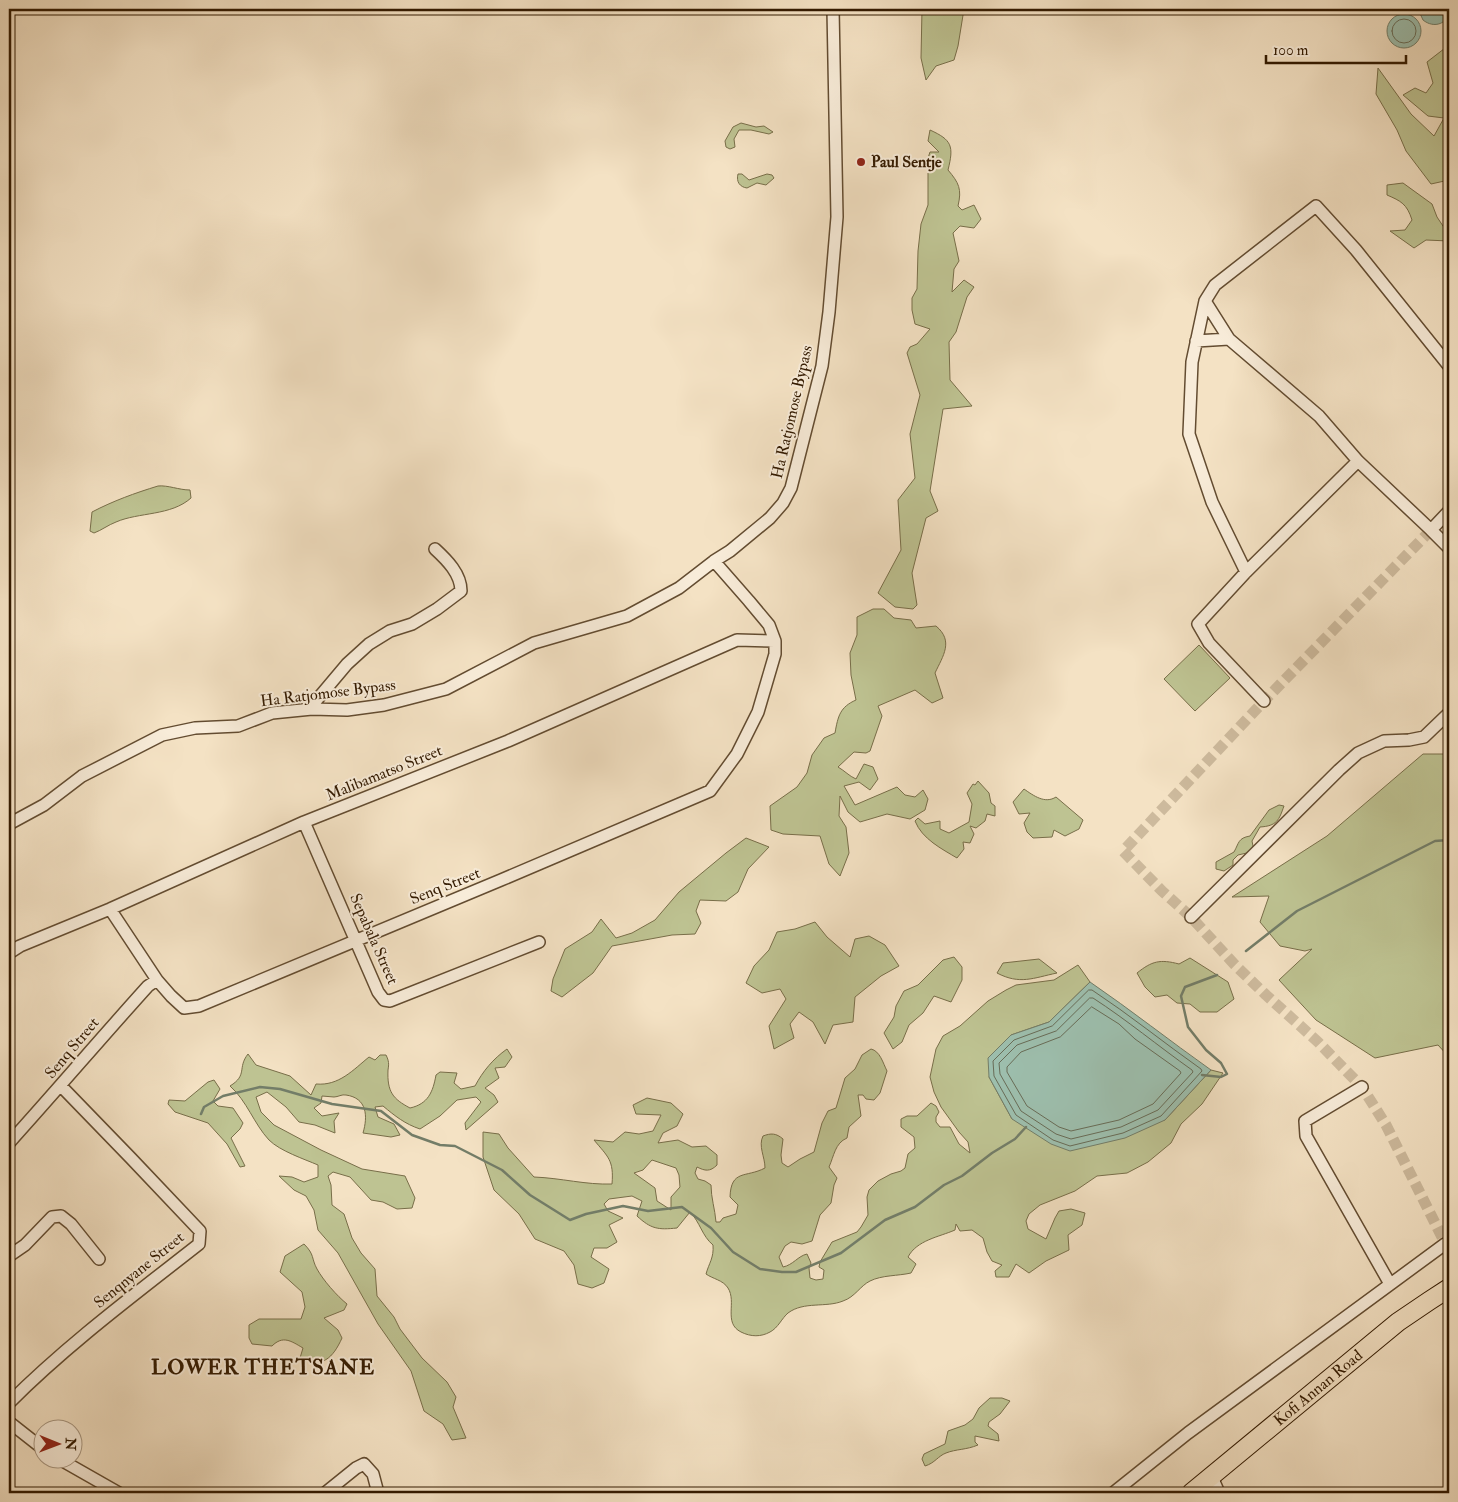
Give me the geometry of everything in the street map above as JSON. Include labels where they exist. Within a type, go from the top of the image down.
[{"type":"main road","name":"Kofi Annan Road","points":[[1190,1493],[1398,1322],[1449,1288]]},
{"type":"street","name":"Ha Ratjomose Bypass","points":[[9,824],[44,805],[82,776],[162,735],[195,728],[238,726],[272,713],[312,708],[346,710],[384,705],[446,689],[534,643],[627,616],[679,588],[764,524],[792,488],[822,366],[829,312],[837,217],[833,9]]},
{"type":"street","points":[[1246,572],[1212,502],[1189,434],[1192,362],[1205,301],[1215,285],[1316,206],[1356,250],[1449,366]]},
{"type":"street","points":[[1205,301],[1229,339],[1319,416],[1358,461],[1449,548]]},
{"type":"street","points":[[1196,341],[1229,339]]},
{"type":"street","points":[[1264,701],[1209,643],[1198,624],[1246,572],[1358,461]]},
{"type":"street","points":[[1431,530],[1449,511]]},
{"type":"street","points":[[312,708],[347,664],[369,644],[390,631],[412,624],[437,609],[461,590],[461,582],[448,560],[435,549]]},
{"type":"street","points":[[714,561],[750,601],[768,625],[775,641]]},
{"type":"street","name":"Malibamatso Street","points":[[9,953],[20,946],[110,909],[304,822],[508,741],[737,640],[775,641]]},
{"type":"street","name":"Senq Street","points":[[9,1143],[61,1086],[106,1032],[148,986],[157,980],[184,1008],[199,1006],[501,880],[710,790],[737,754],[758,712],[773,663],[775,641]]},
{"type":"street","points":[[1191,917],[1358,753],[1384,741],[1424,737],[1449,713]]},
{"type":"street","name":"Sepabala Street","points":[[304,822],[378,992],[384,1000],[390,1001],[539,942]]},
{"type":"street","points":[[110,909],[157,980]]},
{"type":"street","name":"Senqnyane Street","points":[[9,1403],[41,1371],[198,1244],[200,1231],[61,1086]]},
{"type":"street","points":[[1362,1087],[1305,1121],[1306,1136],[1390,1284]]},
{"type":"street","points":[[9,1256],[25,1245],[52,1217],[61,1216],[71,1224],[99,1259]]},
{"type":"street","points":[[1113,1493],[1188,1433],[1445,1244]]},
{"type":"street","points":[[9,1422],[32,1440]]},
{"type":"street","points":[[324,1493],[364,1464],[373,1474],[378,1493]]},
{"type":"street","points":[[78,1470],[119,1493]]},
{"type":"street","points":[[1212,1476],[1219,1493]]},
{"type":"green space","points":[[922,9],[964,9],[954,60],[936,66],[926,80],[921,58]]},
{"type":"green space","points":[[1449,45],[1449,180],[1431,184],[1406,151],[1397,130],[1376,94],[1378,68],[1411,114],[1434,136],[1444,118],[1428,116],[1403,95],[1415,88],[1426,93],[1433,83],[1427,62]]},
{"type":"green space","points":[[741,123],[756,127],[764,126],[773,132],[769,134],[751,130],[739,130],[734,139],[735,147],[730,149],[726,147],[725,141],[733,127]]},
{"type":"green space","points":[[930,130],[943,137],[950,145],[951,155],[948,170],[959,186],[958,206],[962,210],[974,205],[981,219],[974,228],[960,226],[953,233],[959,261],[954,269],[952,292],[964,280],[974,287],[967,297],[956,332],[949,342],[950,380],[972,406],[943,409],[930,491],[938,511],[926,518],[912,573],[917,605],[913,609],[895,607],[878,593],[901,550],[898,500],[915,478],[910,434],[920,395],[907,353],[910,347],[917,344],[930,329],[915,324],[912,298],[917,289],[921,224],[928,205],[928,173],[934,170],[928,158],[930,152],[939,152],[928,141]]},
{"type":"green space","points":[[738,174],[742,174],[749,180],[767,174],[772,175],[774,178],[766,185],[757,183],[747,188],[739,184]]},
{"type":"green space","points":[[1403,183],[1432,204],[1437,217],[1445,229],[1449,230],[1449,241],[1426,240],[1414,248],[1390,231],[1405,230],[1412,220],[1403,204],[1387,195],[1387,185]]},
{"type":"green space","points":[[158,486],[190,490],[191,498],[183,504],[165,511],[125,519],[94,533],[90,531],[92,512],[108,504]]},
{"type":"green space","points":[[873,609],[884,609],[894,618],[911,620],[916,628],[936,626],[945,637],[944,655],[935,673],[943,698],[932,703],[915,690],[878,706],[882,716],[870,751],[866,753],[854,752],[838,767],[856,779],[864,764],[873,767],[878,779],[870,790],[859,782],[844,786],[855,805],[897,787],[905,795],[915,797],[923,790],[928,799],[925,810],[910,819],[887,814],[860,822],[848,812],[840,796],[839,816],[846,827],[849,853],[840,876],[829,864],[820,836],[783,834],[771,830],[770,806],[797,787],[807,773],[812,755],[824,738],[835,733],[843,709],[856,700],[851,675],[850,653],[857,635],[857,617]]},
{"type":"green space","points":[[1199,645],[1230,678],[1195,711],[1164,679]]},
{"type":"green space","points":[[1423,754],[1449,754],[1449,1057],[1438,1045],[1375,1058],[1316,1020],[1279,980],[1312,949],[1305,951],[1280,946],[1260,922],[1269,896],[1232,897],[1327,836]]},
{"type":"green space","points":[[978,781],[989,793],[991,803],[995,806],[995,816],[987,814],[985,821],[976,828],[970,826],[974,834],[970,843],[963,842],[964,849],[957,858],[927,838],[915,821],[918,818],[925,824],[940,821],[940,829],[949,833],[969,822],[972,804],[967,793],[973,784],[975,785]]},
{"type":"green space","points":[[1024,789],[1048,800],[1056,797],[1083,820],[1079,829],[1065,836],[1054,830],[1052,837],[1033,838],[1027,832],[1024,823],[1030,813],[1019,814],[1013,802]]},
{"type":"green space","points":[[1279,805],[1284,806],[1279,819],[1274,824],[1260,827],[1252,841],[1251,852],[1238,855],[1233,860],[1233,865],[1224,871],[1216,869],[1216,862],[1234,852],[1239,841],[1250,836],[1269,810]]},
{"type":"green space","points":[[746,838],[769,847],[748,869],[738,892],[726,901],[700,900],[696,911],[701,923],[695,934],[672,935],[612,946],[593,973],[562,997],[551,991],[553,979],[565,949],[592,932],[601,919],[616,938],[632,933],[655,920],[679,892]]},
{"type":"green space","points":[[815,922],[827,937],[850,957],[855,939],[869,936],[885,945],[899,966],[881,976],[855,997],[853,1022],[833,1025],[825,1044],[813,1022],[799,1012],[790,1024],[794,1038],[774,1049],[769,1026],[786,999],[780,989],[762,993],[746,983],[754,966],[769,950],[777,932],[795,929]]},
{"type":"green space","points":[[954,957],[962,967],[962,980],[951,1002],[934,996],[923,1013],[909,1025],[902,1042],[893,1049],[884,1033],[894,1017],[896,1006],[904,991],[918,985],[943,960]]},
{"type":"green space","points":[[1190,958],[1228,982],[1234,999],[1217,1012],[1200,1012],[1190,1004],[1177,1003],[1167,995],[1155,997],[1145,987],[1137,973],[1156,962],[1179,964]]},
{"type":"green space","points":[[1039,959],[1057,973],[1020,980],[997,973],[1003,963]]},
{"type":"green space","points":[[1078,965],[1090,982],[1049,1022],[1011,1035],[989,1077],[1012,1119],[1165,1120],[1211,1070],[1223,1073],[1202,1104],[1181,1124],[1171,1143],[1148,1162],[1127,1173],[1097,1176],[1075,1191],[1040,1205],[1029,1214],[1026,1221],[1028,1229],[1046,1239],[1059,1211],[1071,1209],[1085,1213],[1082,1225],[1068,1235],[1069,1250],[1046,1261],[1029,1273],[1016,1264],[1009,1277],[996,1277],[995,1271],[1002,1265],[992,1261],[983,1238],[972,1230],[960,1231],[956,1224],[955,1230],[935,1237],[912,1251],[908,1257],[916,1264],[911,1273],[875,1279],[866,1283],[851,1297],[843,1301],[794,1309],[770,1332],[760,1336],[752,1336],[741,1332],[733,1323],[730,1294],[726,1285],[706,1274],[712,1257],[713,1245],[690,1212],[677,1228],[660,1229],[646,1224],[637,1216],[642,1201],[632,1196],[609,1199],[604,1204],[608,1211],[623,1218],[609,1225],[617,1242],[607,1248],[594,1248],[591,1257],[609,1269],[604,1283],[592,1288],[578,1284],[574,1265],[564,1251],[535,1239],[519,1214],[494,1190],[483,1157],[483,1132],[499,1134],[508,1148],[534,1177],[612,1184],[612,1169],[609,1159],[594,1140],[613,1142],[625,1132],[639,1134],[653,1131],[661,1115],[636,1114],[633,1105],[647,1098],[671,1103],[683,1114],[677,1126],[663,1133],[658,1143],[678,1140],[692,1147],[706,1146],[717,1155],[717,1165],[707,1170],[697,1167],[695,1173],[698,1179],[711,1185],[716,1222],[720,1222],[723,1218],[736,1214],[738,1205],[730,1197],[733,1182],[741,1176],[765,1168],[761,1148],[763,1136],[773,1134],[783,1139],[782,1163],[788,1167],[814,1152],[822,1123],[828,1111],[836,1108],[845,1078],[855,1069],[862,1055],[871,1049],[879,1055],[887,1071],[880,1093],[874,1100],[858,1095],[861,1116],[849,1127],[847,1138],[837,1146],[829,1167],[837,1178],[831,1203],[820,1215],[812,1241],[802,1244],[791,1242],[785,1246],[779,1257],[783,1267],[807,1254],[811,1263],[809,1268],[810,1278],[816,1280],[823,1279],[824,1270],[819,1267],[820,1262],[832,1242],[857,1232],[868,1215],[867,1197],[869,1190],[878,1181],[905,1168],[908,1154],[915,1148],[914,1137],[901,1127],[901,1119],[907,1116],[917,1116],[931,1103],[936,1106],[939,1112],[936,1122],[940,1127],[950,1127],[959,1144],[970,1153],[968,1142],[941,1107],[930,1077],[936,1049],[943,1036],[960,1026],[988,1001],[1006,990],[1016,985],[1054,980]],"holes":[[[652,1160],[676,1168],[680,1187],[671,1197],[671,1210],[657,1201],[655,1188],[634,1173],[643,1170]]]},
{"type":"green space","points":[[507,1049],[512,1057],[505,1067],[495,1068],[499,1078],[485,1088],[494,1095],[498,1102],[466,1130],[465,1123],[481,1102],[476,1097],[457,1100],[440,1116],[420,1129],[400,1119],[383,1106],[375,1107],[378,1117],[394,1124],[400,1135],[391,1137],[363,1133],[364,1109],[362,1104],[353,1097],[344,1095],[334,1097],[322,1096],[321,1103],[314,1108],[322,1116],[339,1113],[334,1121],[335,1133],[315,1125],[299,1122],[286,1107],[267,1092],[256,1097],[261,1112],[274,1125],[321,1150],[362,1169],[405,1176],[415,1198],[412,1208],[397,1209],[383,1202],[371,1200],[350,1177],[333,1172],[328,1176],[331,1185],[332,1205],[344,1214],[352,1238],[361,1253],[375,1269],[377,1296],[422,1358],[447,1382],[456,1397],[453,1407],[466,1438],[452,1440],[443,1424],[424,1411],[411,1371],[378,1324],[338,1253],[318,1230],[314,1210],[306,1196],[294,1190],[279,1176],[292,1177],[304,1182],[318,1177],[318,1165],[286,1151],[269,1140],[230,1086],[241,1075],[243,1063],[248,1054],[256,1065],[290,1076],[311,1095],[316,1084],[339,1080],[369,1057],[375,1060],[380,1055],[386,1055],[388,1078],[392,1094],[410,1108],[421,1104],[429,1096],[436,1075],[440,1072],[457,1073],[454,1083],[461,1089],[475,1086],[481,1075]]},
{"type":"green space","points":[[214,1080],[220,1089],[213,1101],[218,1106],[233,1108],[243,1123],[231,1138],[245,1166],[240,1167],[227,1144],[208,1123],[175,1112],[168,1104],[169,1100],[185,1101],[208,1082]]},
{"type":"green space","points":[[304,1244],[310,1251],[315,1265],[323,1278],[347,1304],[344,1310],[324,1318],[338,1330],[342,1338],[331,1356],[321,1362],[300,1358],[303,1348],[291,1341],[283,1340],[272,1346],[252,1344],[249,1338],[249,1325],[259,1319],[301,1319],[305,1307],[302,1292],[280,1272],[285,1256]]},
{"type":"green space","points":[[990,1398],[1002,1398],[1010,1401],[1000,1414],[989,1422],[988,1426],[998,1434],[999,1441],[975,1436],[975,1442],[978,1445],[946,1453],[925,1466],[922,1459],[924,1454],[945,1444],[948,1431],[965,1425],[973,1419],[979,1408]]},
{"type":"water","points":[[1418,9],[1449,9],[1444,21],[1432,24],[1423,20]]},
{"type":"water","points":[[1404,14],[1416,19],[1421,31],[1416,43],[1404,48],[1392,43],[1387,31],[1392,19]]},
{"type":"water","points":[[1090,982],[1211,1070],[1165,1120],[1125,1138],[1070,1151],[1051,1144],[1012,1119],[989,1077],[988,1058],[1011,1035],[1049,1022]]},
{"type":"waterway","points":[[1246,951],[1297,911],[1435,841],[1449,840]]},
{"type":"waterway","points":[[1202,1075],[1221,1077],[1227,1074],[1221,1063],[1206,1050],[1188,1027],[1181,996],[1185,987],[1217,975]]},
{"type":"waterway","points":[[201,1114],[204,1107],[223,1096],[260,1087],[280,1089],[332,1104],[381,1111],[412,1135],[440,1145],[455,1146],[502,1170],[530,1195],[570,1220],[586,1214],[623,1206],[648,1211],[682,1207],[711,1228],[733,1252],[760,1269],[782,1272],[796,1272],[841,1253],[885,1220],[915,1207],[944,1185],[962,1176],[992,1153],[1015,1139],[1026,1127]]},
{"type":"tunnel","points":[[1431,530],[1264,701],[1123,851],[1162,891],[1191,917],[1235,965],[1318,1042],[1362,1087],[1386,1125],[1449,1251]]},
{"type":"place","name":"Paul Sentje","points":[[861,162]]},
{"type":"district","name":"LOWER THETSANE","points":[[263,1367]]}]
